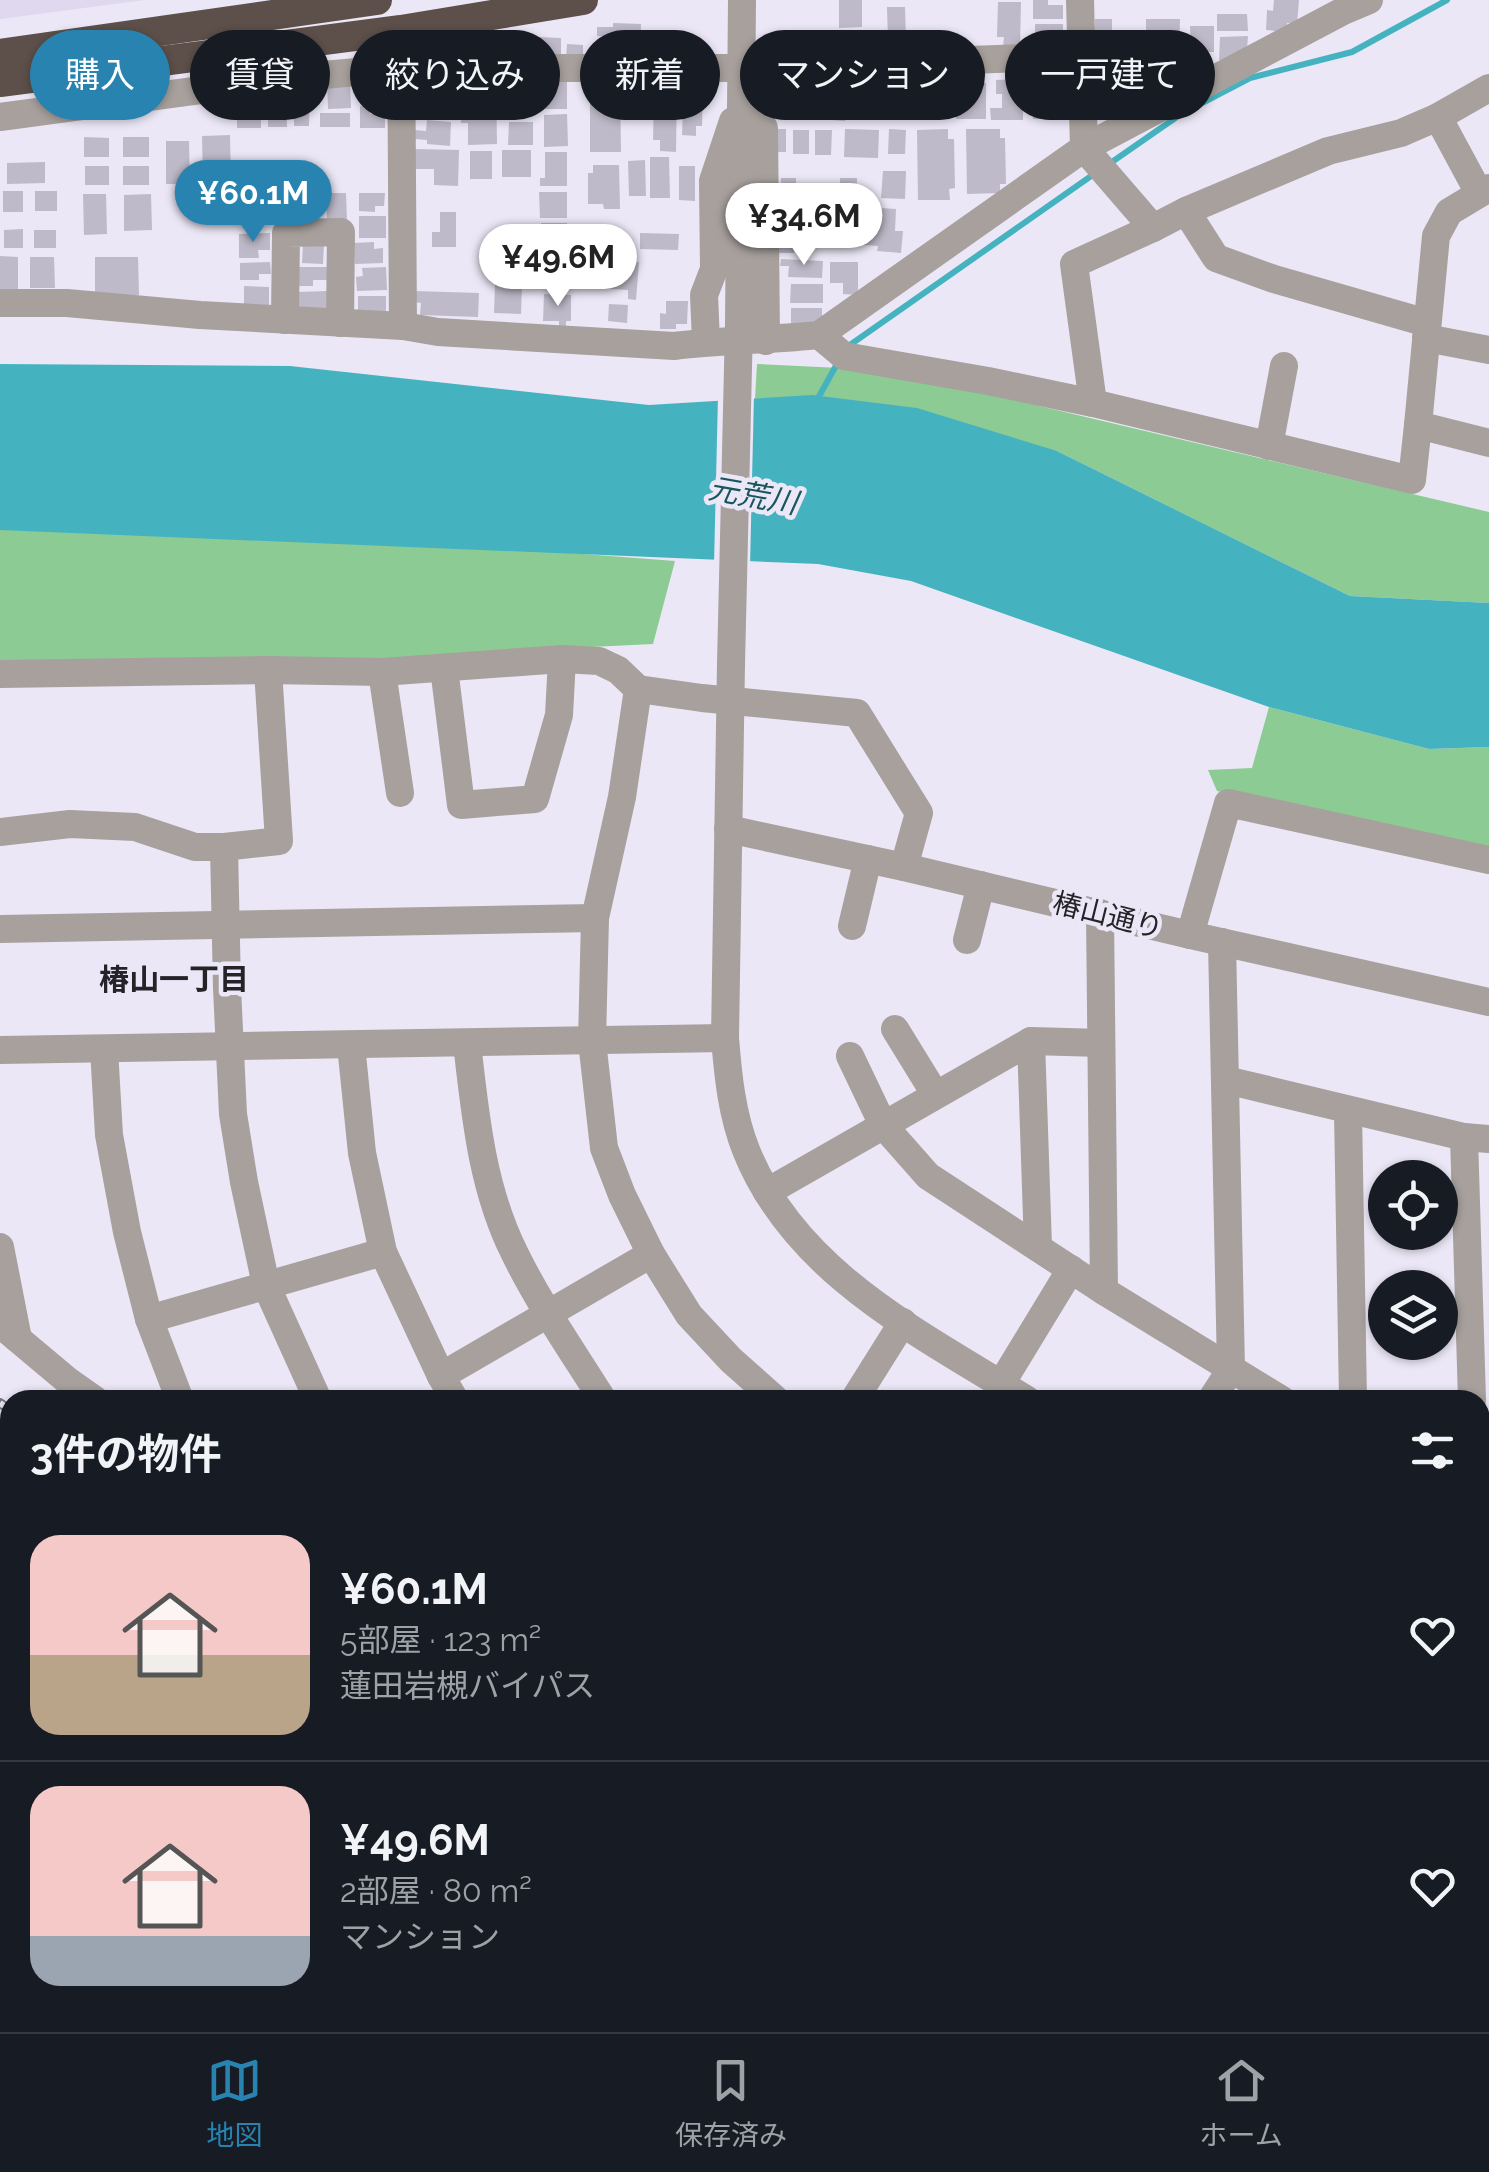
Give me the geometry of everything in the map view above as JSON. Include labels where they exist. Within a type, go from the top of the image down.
[{"type":"highway","points":[[0,54],[377,0]]},
{"type":"highway","points":[[401,30],[582,0]]},
{"type":"highway","points":[[0,82],[350,37]]},
{"type":"street","points":[[742,0],[742,30]]},
{"type":"street","points":[[1080,0],[1081,30]]},
{"type":"street","points":[[0,303],[68,303],[200,316],[674,346],[820,335],[1084,148],[1341,6],[1369,0]]},
{"type":"street","points":[[0,117],[350,73]]},
{"type":"street","points":[[560,73],[740,79]]},
{"type":"street","points":[[706,342],[704,295],[714,269],[714,181],[740,86]]},
{"type":"street","points":[[1093,404],[1074,264],[1186,210],[1328,151],[1401,134],[1489,88]]},
{"type":"street","points":[[820,335],[844,356],[988,381],[1412,480],[1436,236],[1449,212],[1484,190],[1438,117]]},
{"type":"street","points":[[401,120],[403,326]]},
{"type":"street","points":[[742,120],[724,1038],[735,1114],[746,1150],[767,1192],[809,1248],[903,1322],[1010,1390]]},
{"type":"street","points":[[760,120],[764,128],[766,340]]},
{"type":"street","points":[[1083,120],[1084,148],[1153,228]]},
{"type":"street","points":[[1186,210],[1216,258],[1489,350]]},
{"type":"street","points":[[285,320],[286,233],[341,232],[340,323]]},
{"type":"street","points":[[1270,446],[1284,366]]},
{"type":"street","points":[[1418,425],[1489,443]]},
{"type":"street","points":[[444,668],[461,805],[535,798],[559,715],[562,659]]},
{"type":"street","points":[[0,674],[382,672],[562,659],[599,660],[638,688],[857,713],[919,813],[904,867]]},
{"type":"street","points":[[0,832],[70,824],[135,828],[195,847],[279,842],[268,670]]},
{"type":"street","points":[[382,672],[400,792]]},
{"type":"street","points":[[638,688],[622,797],[594,918],[592,1041],[604,1148],[651,1254],[688,1316],[765,1390]]},
{"type":"street","points":[[1190,935],[1228,803],[1489,860]]},
{"type":"street","name":"椿山通り","points":[[728,829],[1489,1002]]},
{"type":"street","points":[[224,847],[233,1114],[244,1182],[266,1285],[313,1390]]},
{"type":"street","points":[[852,926],[868,859]]},
{"type":"street","points":[[967,940],[982,885]]},
{"type":"street","points":[[1100,913],[1104,1290]]},
{"type":"street","points":[[0,928],[594,918]]},
{"type":"street","points":[[1217,1390],[1231,1369],[1222,942]]},
{"type":"street","points":[[895,1029],[935,1094]]},
{"type":"street","points":[[0,1050],[724,1038]]},
{"type":"street","points":[[767,1192],[1031,1042],[1101,1043]]},
{"type":"street","points":[[1031,1042],[1038,1247]]},
{"type":"street","points":[[467,1043],[475,1120],[489,1184],[513,1251],[597,1390]]},
{"type":"street","points":[[351,1045],[362,1153],[383,1252],[448,1388],[548,1313],[651,1254]]},
{"type":"street","points":[[104,1049],[109,1135],[127,1232],[150,1318],[176,1390]]},
{"type":"street","points":[[850,1056],[883,1125],[928,1176],[1266,1390]]},
{"type":"street","points":[[1226,1080],[1477,1138],[1472,1390]]},
{"type":"street","points":[[1348,1110],[1353,1390]]},
{"type":"street","points":[[0,1246],[9,1331],[81,1390]]},
{"type":"street","points":[[150,1318],[383,1252]]},
{"type":"street","points":[[1000,1384],[1071,1268]]},
{"type":"street","points":[[860,1390],[903,1322]]},
{"type":"shaded area","points":[[0,0],[145,0],[0,19]]},
{"type":"green space","points":[[757,364],[840,368],[988,394],[1489,512],[1489,603],[1350,596],[1057,451],[755,399]]},
{"type":"green space","points":[[0,529],[480,546],[675,561],[653,644],[428,655],[353,663],[0,664]]},
{"type":"green space","points":[[1269,707],[1429,749],[1489,747],[1489,852],[1217,791],[1208,770],[1252,768]]},
{"type":"water","name":"元荒川","points":[[0,364],[290,366],[649,405],[812,395],[917,408],[1057,451],[1350,596],[1489,603],[1489,747],[1429,749],[1269,707],[911,581],[818,564],[0,530]]},
{"type":"pier","points":[[754,394],[750,567],[714,565],[718,396]]},
{"type":"building","points":[[839,0],[862,0],[862,27],[839,28]]},
{"type":"building","points":[[1033,0],[1063,5],[1063,19],[1033,19]]},
{"type":"building","points":[[1274,0],[1299,0],[1297,24],[1287,23],[1287,32],[1266,30],[1267,10],[1273,11]]},
{"type":"building","points":[[998,2],[1021,2],[1020,30],[1005,30],[1005,47],[1004,37],[997,37]]},
{"type":"building","points":[[887,7],[905,7],[906,30],[888,30]]},
{"type":"building","points":[[1217,14],[1247,14],[1248,31],[1217,31]]},
{"type":"building","points":[[1095,19],[1112,19],[1112,30],[1086,30],[1086,26],[1095,26]]},
{"type":"building","points":[[1146,19],[1180,19],[1180,30],[1146,30]]},
{"type":"building","points":[[613,23],[641,24],[641,30],[597,30],[613,27]]},
{"type":"building","points":[[1035,24],[1063,24],[1063,30],[1035,30]]},
{"type":"building","points":[[1190,26],[1214,26],[1214,30],[1190,30]]},
{"type":"building","points":[[1248,36],[1247,49],[1230,61],[1219,60],[1220,37]]},
{"type":"building","points":[[567,44],[580,45],[580,58],[566,58]]},
{"type":"building","points":[[996,80],[1005,80],[1005,120],[991,120],[990,108],[1002,108]]},
{"type":"building","points":[[560,81],[567,81],[567,109],[560,109]]},
{"type":"building","points":[[330,82],[350,82],[350,108],[330,109]]},
{"type":"building","points":[[330,113],[350,113],[350,127],[320,127],[320,120],[330,120]]},
{"type":"building","points":[[560,114],[567,114],[568,146],[544,147],[544,120],[560,120]]},
{"type":"building","points":[[237,120],[261,120],[261,128],[237,128]]},
{"type":"building","points":[[268,120],[287,120],[287,127],[268,127]]},
{"type":"building","points":[[294,120],[309,120],[309,126],[294,126]]},
{"type":"building","points":[[360,120],[385,120],[385,128],[360,128]]},
{"type":"building","points":[[427,120],[451,122],[450,146],[415,139],[415,130],[426,131]]},
{"type":"building","points":[[497,120],[497,144],[468,145],[468,123],[461,123]]},
{"type":"building","points":[[590,120],[621,120],[621,152],[590,152]]},
{"type":"building","points":[[654,120],[676,120],[676,152],[660,151],[660,140],[653,140]]},
{"type":"building","points":[[683,120],[702,120],[702,126],[696,126],[696,136],[682,135]]},
{"type":"building","points":[[509,122],[533,122],[533,145],[508,145]]},
{"type":"building","points":[[775,129],[786,129],[786,152],[775,152]]},
{"type":"building","points":[[845,129],[879,130],[878,158],[844,157]]},
{"type":"building","points":[[889,129],[906,130],[905,154],[888,154]]},
{"type":"building","points":[[948,129],[948,139],[954,139],[955,188],[949,189],[950,200],[918,200],[917,130]]},
{"type":"building","points":[[966,129],[1000,129],[1000,138],[1005,138],[1006,184],[1000,184],[1000,193],[967,194]]},
{"type":"building","points":[[793,130],[809,130],[809,154],[793,154]]},
{"type":"building","points":[[815,130],[832,130],[831,155],[815,155]]},
{"type":"building","points":[[230,135],[231,184],[203,184],[202,136]]},
{"type":"building","points":[[84,137],[109,138],[109,157],[84,157]]},
{"type":"building","points":[[123,137],[149,137],[149,157],[123,157]]},
{"type":"building","points":[[166,141],[189,141],[190,184],[166,184]]},
{"type":"building","points":[[413,149],[459,150],[458,186],[434,185],[434,169],[413,169]]},
{"type":"building","points":[[502,150],[531,150],[531,177],[502,177]]},
{"type":"building","points":[[470,151],[492,151],[492,179],[470,179]]},
{"type":"building","points":[[545,152],[567,152],[567,186],[540,186],[540,178],[545,178]]},
{"type":"building","points":[[650,157],[669,157],[670,198],[650,198]]},
{"type":"building","points":[[645,160],[646,196],[629,196],[628,161]]},
{"type":"building","points":[[45,162],[45,183],[7,184],[7,163]]},
{"type":"building","points":[[593,165],[619,165],[620,209],[588,204],[588,173],[593,173]]},
{"type":"building","points":[[85,166],[109,166],[109,185],[85,185]]},
{"type":"building","points":[[123,166],[149,166],[149,185],[123,185]]},
{"type":"building","points":[[679,166],[695,166],[695,201],[679,200]]},
{"type":"building","points":[[883,171],[906,171],[905,199],[881,198]]},
{"type":"building","points":[[781,178],[796,178],[796,212],[780,212]]},
{"type":"building","points":[[840,178],[857,178],[857,197],[840,197]]},
{"type":"building","points":[[3,191],[23,191],[23,212],[3,212]]},
{"type":"building","points":[[35,191],[57,191],[57,211],[35,211]]},
{"type":"building","points":[[288,192],[288,209],[279,209],[279,220],[266,221],[265,193]]},
{"type":"building","points":[[539,192],[567,192],[567,218],[540,218]]},
{"type":"building","points":[[258,193],[259,218],[238,219],[237,194]]},
{"type":"building","points":[[326,193],[346,193],[347,222],[327,222]]},
{"type":"building","points":[[359,193],[385,193],[384,206],[375,206],[375,212],[359,211]]},
{"type":"building","points":[[83,194],[106,194],[107,234],[84,235]]},
{"type":"building","points":[[151,194],[152,230],[124,231],[124,195]]},
{"type":"building","points":[[297,194],[316,194],[316,221],[298,222]]},
{"type":"building","points":[[867,207],[896,209],[895,231],[903,231],[901,253],[877,251],[878,246],[864,245]]},
{"type":"building","points":[[440,212],[456,212],[456,247],[432,247],[432,232],[440,232]]},
{"type":"building","points":[[359,216],[386,216],[386,238],[359,238]]},
{"type":"building","points":[[779,221],[795,221],[794,253],[778,253]]},
{"type":"building","points":[[541,223],[567,223],[568,249],[541,249]]},
{"type":"building","points":[[23,229],[23,248],[4,248],[4,230]]},
{"type":"building","points":[[34,230],[56,230],[56,248],[34,248]]},
{"type":"building","points":[[270,233],[270,250],[258,250],[259,258],[239,258],[239,234]]},
{"type":"building","points":[[640,233],[679,234],[678,250],[640,249]]},
{"type":"building","points":[[374,242],[374,249],[383,248],[383,263],[355,264],[354,243]]},
{"type":"building","points":[[303,244],[324,244],[323,264],[302,263]]},
{"type":"building","points":[[0,256],[18,257],[18,290],[0,289]]},
{"type":"building","points":[[30,257],[54,257],[55,288],[30,288]]},
{"type":"building","points":[[95,257],[138,257],[139,295],[95,296]]},
{"type":"building","points":[[490,258],[522,260],[521,277],[489,277]]},
{"type":"building","points":[[583,258],[639,262],[636,300],[628,299],[628,290],[581,287]]},
{"type":"building","points":[[540,259],[570,260],[569,288],[540,288]]},
{"type":"building","points":[[781,259],[823,261],[822,278],[788,277],[789,266],[780,266]]},
{"type":"building","points":[[270,262],[271,274],[259,274],[259,280],[240,280],[240,263]]},
{"type":"building","points":[[830,262],[858,262],[858,295],[843,294],[843,283],[830,283]]},
{"type":"building","points":[[296,267],[329,267],[328,280],[313,280],[313,286],[296,286]]},
{"type":"building","points":[[386,267],[387,290],[357,291],[356,277],[363,276],[362,268]]},
{"type":"building","points":[[495,283],[522,284],[521,314],[494,313]]},
{"type":"building","points":[[791,284],[823,284],[823,303],[790,303]]},
{"type":"building","points":[[244,286],[269,287],[269,307],[244,306]]},
{"type":"building","points":[[328,291],[328,311],[297,311],[297,292]]},
{"type":"building","points":[[414,291],[479,293],[478,317],[420,315],[421,303],[413,302]]},
{"type":"building","points":[[544,294],[571,295],[571,321],[566,321],[566,329],[559,328],[559,321],[543,321]]},
{"type":"building","points":[[358,296],[386,296],[386,317],[358,317]]},
{"type":"building","points":[[666,301],[688,301],[687,324],[660,329],[660,313],[666,314]]},
{"type":"building","points":[[609,304],[628,305],[627,323],[608,321]]},
{"type":"building","points":[[791,308],[822,308],[822,326],[791,325]]},
{"type":"waterway","points":[[1109,164],[1181,114],[1250,78],[1352,52],[1447,0]]},
{"type":"waterway","points":[[847,347],[1094,174]]},
{"type":"waterway","points":[[817,400],[838,362]]},
{"type":"district","name":"椿山一丁目","points":[[174,980]]}]
